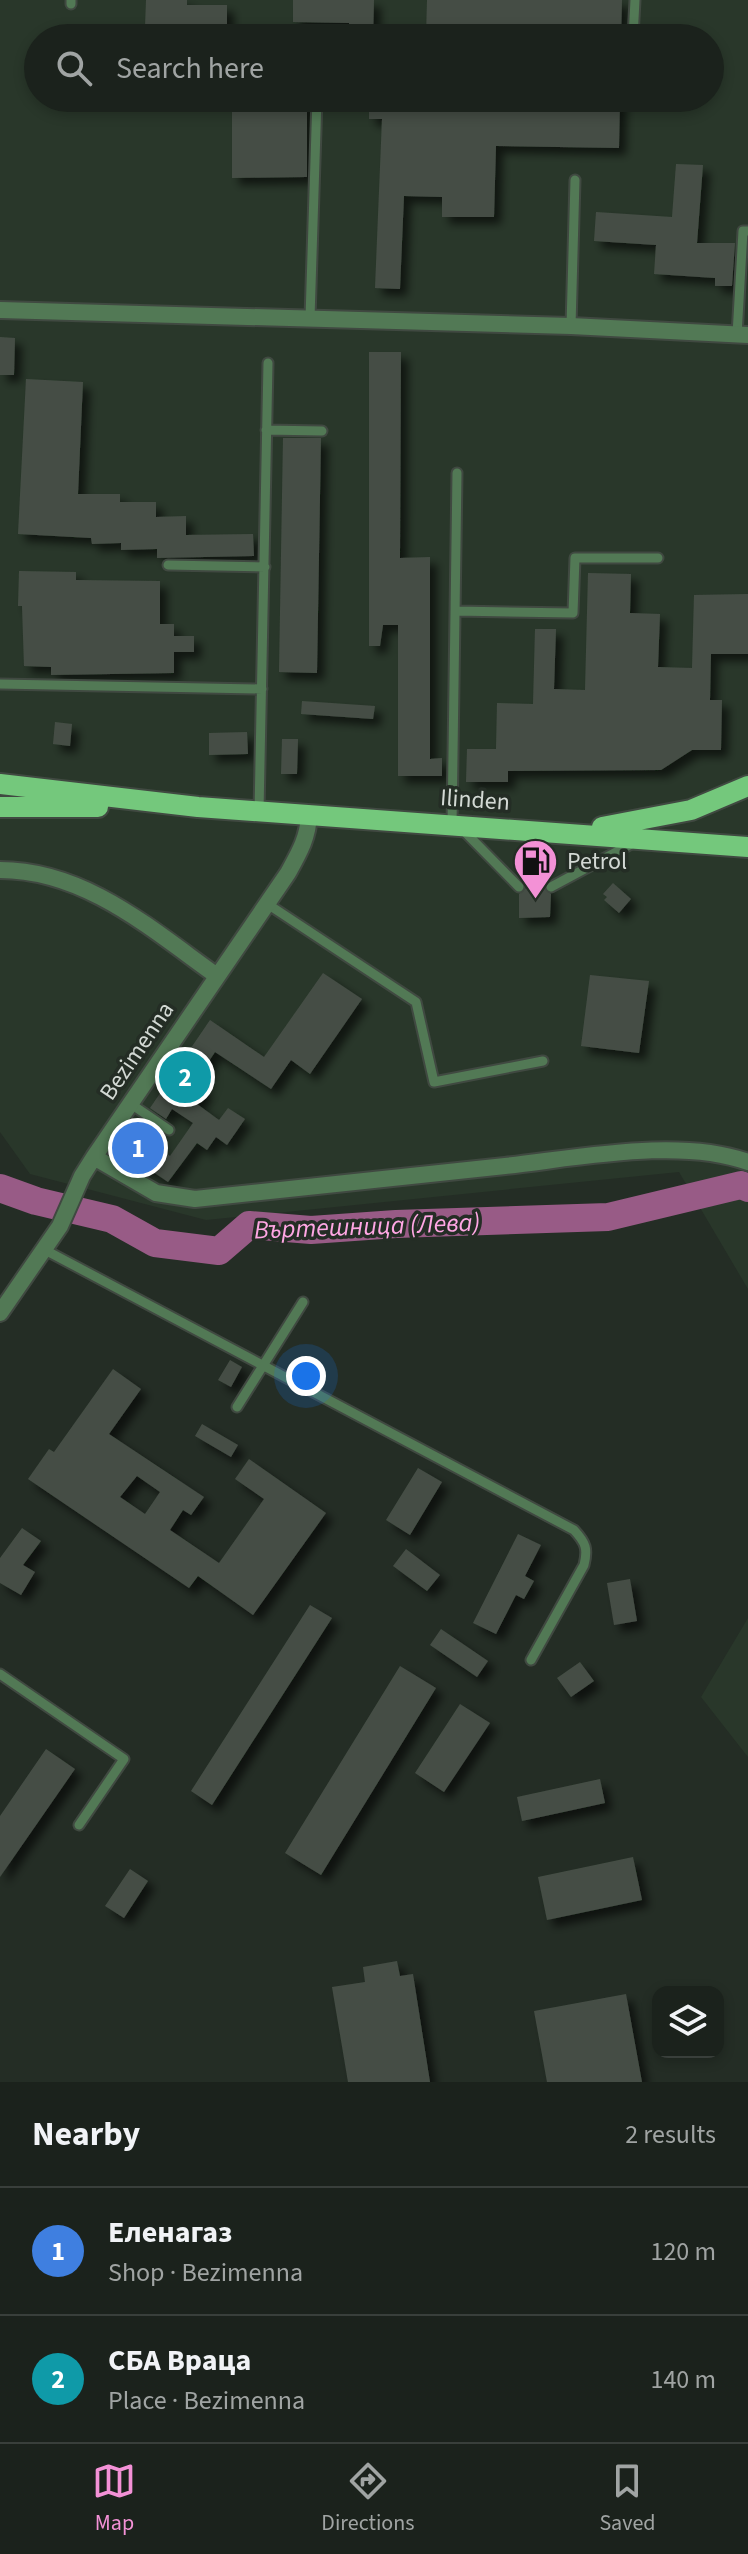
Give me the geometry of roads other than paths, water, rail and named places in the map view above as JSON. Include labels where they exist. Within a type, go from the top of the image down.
[{"type":"main road","name":"Ilinden","points":[[0,784],[198,807],[748,847]]},
{"type":"main road","points":[[571,833],[691,810],[748,786]]},
{"type":"main road","name":"Ilinden","points":[[0,807],[198,807]]},
{"type":"street","points":[[0,310],[571,326],[742,335]]},
{"type":"street","name":"Bezimenna","points":[[0,1313],[60,1226],[94,1157],[303,848],[309,815]]},
{"type":"street","points":[[0,870],[21,870],[63,879],[110,900],[217,976]]},
{"type":"street","points":[[94,1157],[156,1193],[195,1199],[618,1154],[691,1150],[732,1156],[748,1162]]},
{"type":"lane","points":[[634,24],[635,0]]},
{"type":"lane","points":[[310,318],[317,112]]},
{"type":"lane","points":[[571,326],[575,180]]},
{"type":"lane","points":[[742,335],[743,231],[748,231]]},
{"type":"lane","points":[[259,812],[268,363]]},
{"type":"lane","points":[[266,430],[322,431]]},
{"type":"lane","points":[[457,473],[456,825],[519,887]]},
{"type":"lane","points":[[456,611],[573,613],[575,558],[658,558]]},
{"type":"lane","points":[[168,565],[265,567]]},
{"type":"lane","points":[[0,684],[262,689]]},
{"type":"lane","points":[[551,887],[643,838]]},
{"type":"lane","points":[[266,903],[416,1002],[434,1082],[543,1061]]},
{"type":"lane","points":[[131,1104],[169,1130]]},
{"type":"lane","points":[[45,1250],[574,1530],[585,1543],[587,1553],[584,1565],[531,1660]]},
{"type":"lane","points":[[237,1407],[303,1302]]},
{"type":"lane","points":[[0,1674],[124,1759],[79,1825]]},
{"type":"waterway","name":"Въртешница (Лева)","points":[[0,1188],[36,1201],[112,1219],[155,1243],[219,1251],[249,1225],[311,1230],[608,1217],[741,1185],[748,1188]]},
{"type":"place","name":"Petrol","points":[[536,900]]},
{"type":"place","name":"СБА Враца","points":[[185,1077]]},
{"type":"place","name":"Еленагаз","points":[[138,1148]]}]
